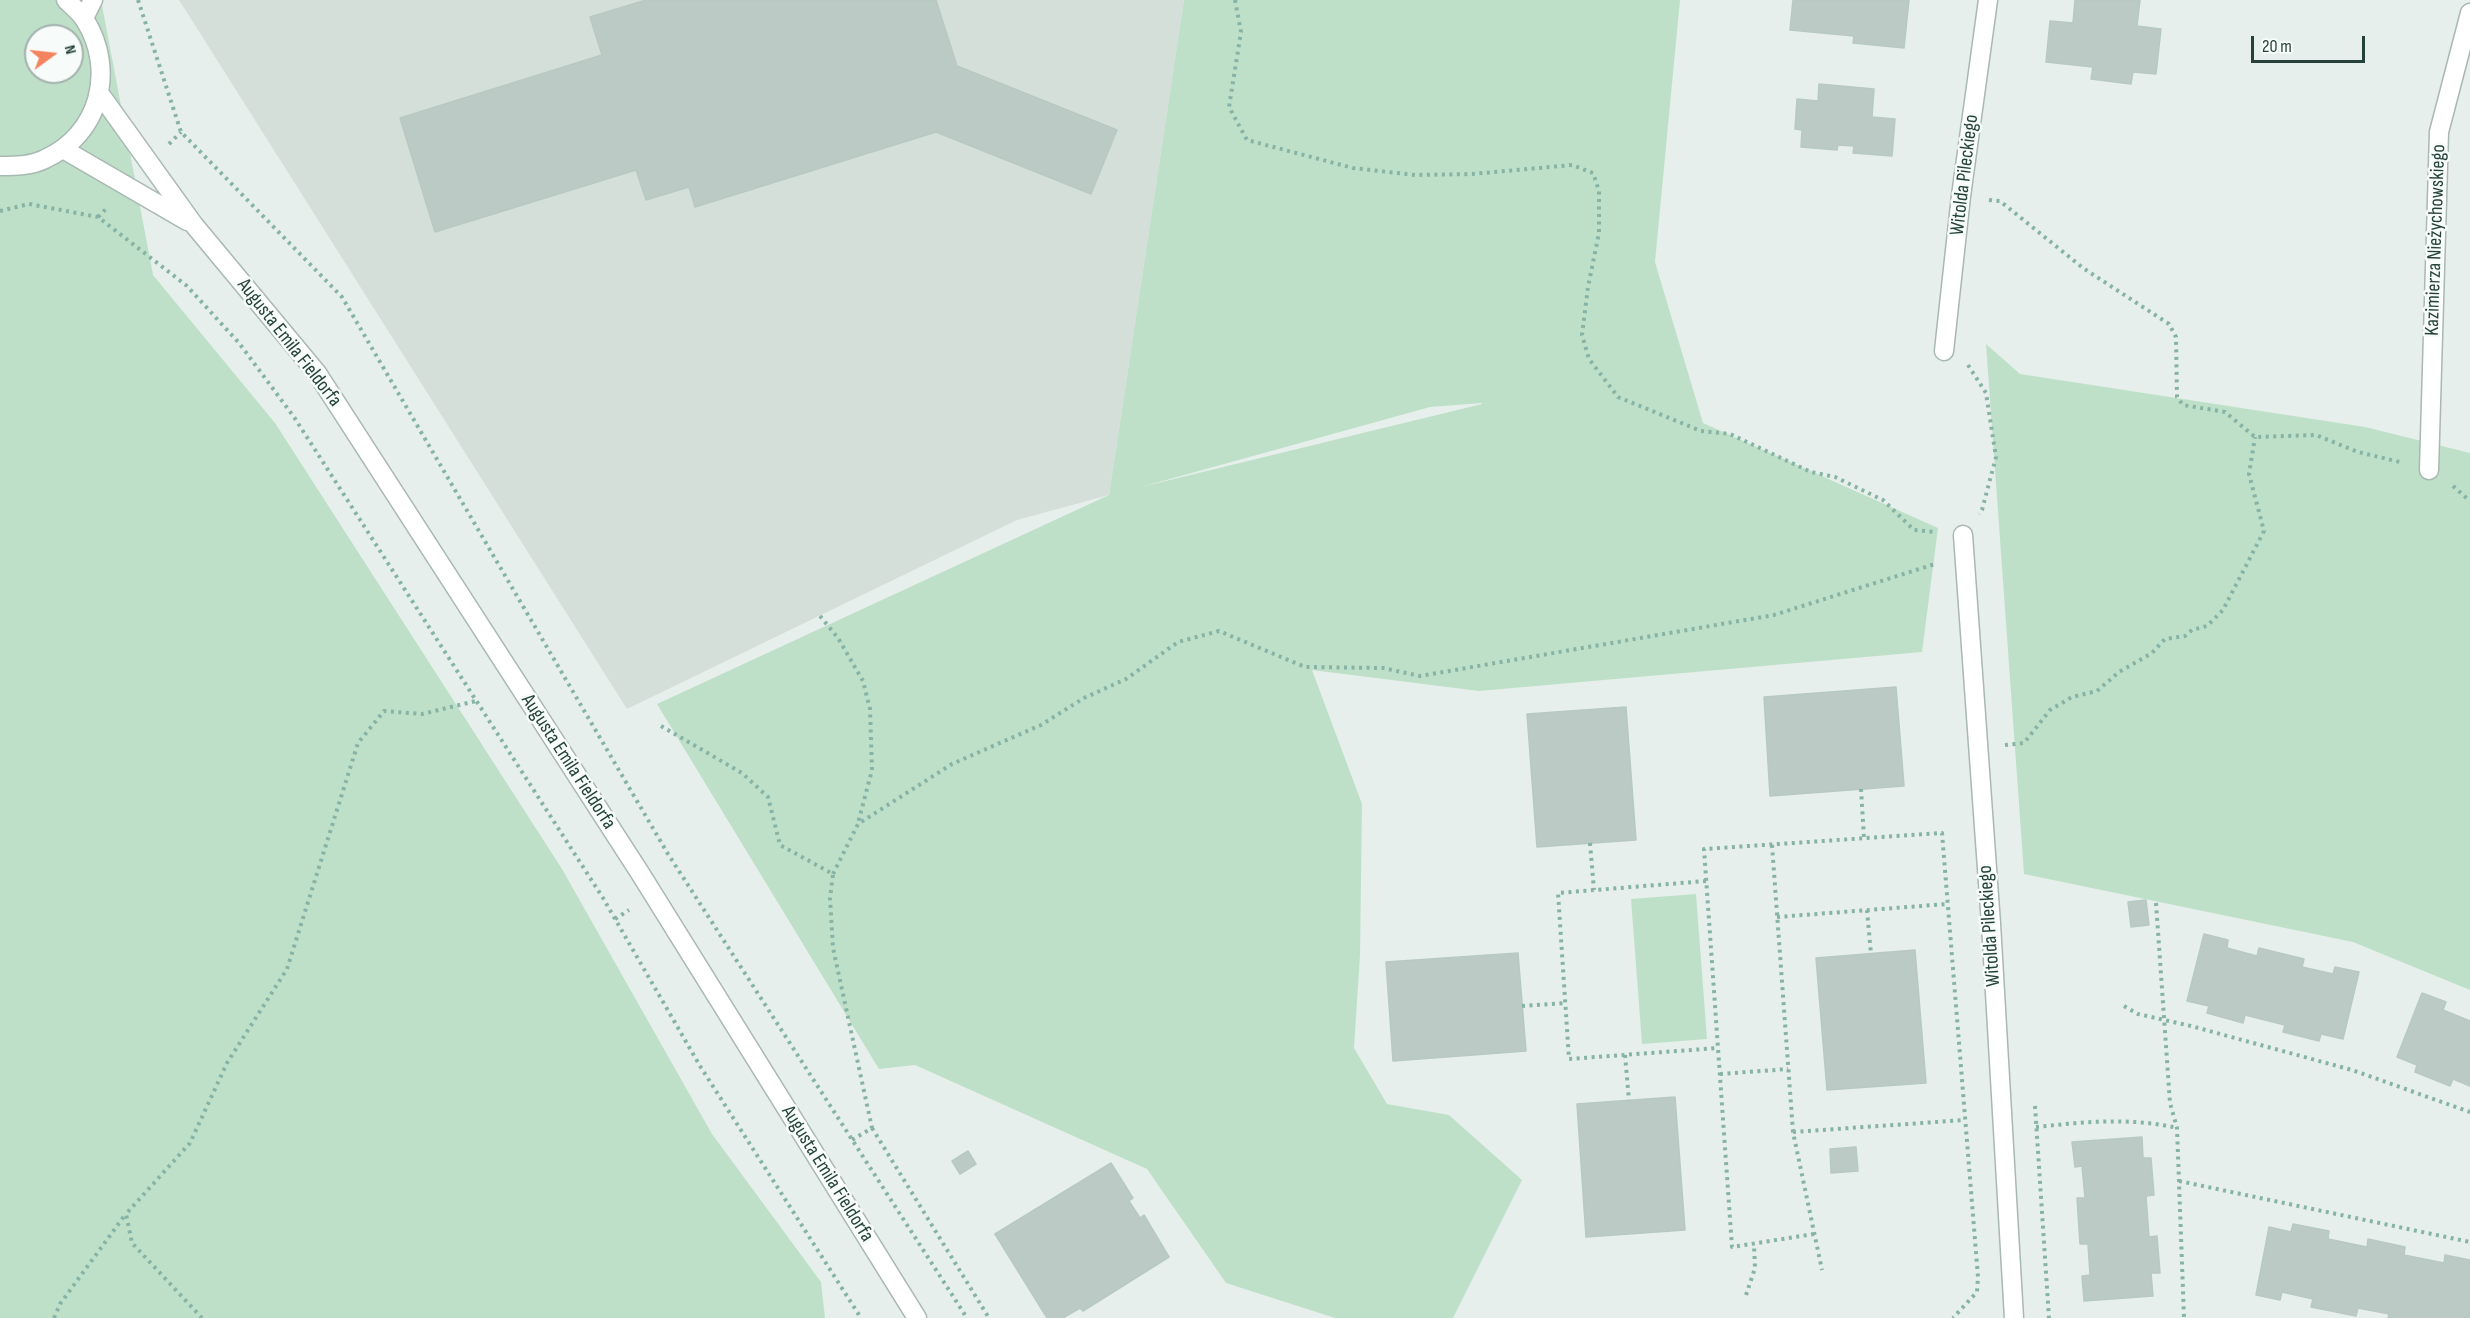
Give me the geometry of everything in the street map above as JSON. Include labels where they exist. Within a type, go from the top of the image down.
[{"type":"street","points":[[0,166],[22,166],[43,160],[63,149],[79,134],[92,116],[99,94],[102,68],[96,41],[84,18],[66,0]]},
{"type":"street","points":[[84,18],[93,0]]},
{"type":"street","name":"Witolda Pileckiego","points":[[1944,351],[1961,196],[1988,0]]},
{"type":"street","name":"Kazimierza Nieżychowskiego","points":[[2429,470],[2439,132],[2470,13]]},
{"type":"street","name":"Augusta Emila Fieldorfa","points":[[99,94],[194,225],[317,373],[640,873],[917,1318]]},
{"type":"street","name":"Augusta Emila Fieldorfa","points":[[63,149],[194,225]]},
{"type":"street","name":"Witolda Pileckiego","points":[[1963,535],[2014,1318]]},
{"type":"path","points":[[138,0],[181,132],[342,297],[668,854],[967,1318]]},
{"type":"path","points":[[1235,0],[1241,32],[1229,107],[1247,140],[1353,168],[1415,175],[1472,174],[1572,165],[1593,173],[1599,191],[1599,233],[1582,334],[1589,358],[1618,397],[1701,431],[1730,434],[1811,472],[1835,477],[1883,500],[1914,530],[1963,535]]},
{"type":"path","points":[[1961,196],[2000,201],[2082,268],[2169,324],[2176,337],[2177,397],[2183,405],[2225,412],[2255,436],[2316,435],[2358,452],[2429,470],[2458,489],[2470,501]]},
{"type":"path","points":[[0,211],[29,204],[98,217],[187,286],[239,343],[294,417],[607,905],[700,1066],[861,1318]]},
{"type":"path","points":[[858,824],[952,764],[1041,725],[1084,698],[1126,679],[1178,642],[1219,631],[1305,667],[1383,668],[1420,676],[1774,615],[1939,563],[1982,510],[1996,458],[1986,393],[1967,364],[1944,351]]},
{"type":"path","points":[[1978,748],[2024,743],[2050,710],[2072,698],[2097,691],[2119,672],[2152,653],[2165,639],[2184,636],[2192,630],[2207,626],[2223,610],[2264,531],[2249,474],[2255,436]]},
{"type":"path","points":[[820,616],[838,638],[863,681],[870,709],[872,770],[858,824],[833,874],[830,898],[833,948],[872,1128],[989,1318]]},
{"type":"path","points":[[54,1318],[60,1304],[126,1214],[190,1143],[227,1063],[287,969],[358,743],[384,711],[422,714],[476,701]]},
{"type":"path","points":[[661,726],[742,773],[768,797],[780,845],[833,874]]},
{"type":"path","points":[[1861,789],[1864,838]]},
{"type":"path","points":[[1814,1234],[1732,1247],[1704,849],[1942,833],[1977,1292],[1953,1318]]},
{"type":"path","points":[[1590,843],[1594,890]]},
{"type":"path","points":[[1772,845],[1793,1132],[1822,1270]]},
{"type":"path","points":[[1706,881],[1557,893],[1569,1059],[1718,1048]]},
{"type":"path","points":[[2156,903],[2170,1103],[2177,1128],[2184,1318]]},
{"type":"path","points":[[1777,917],[1947,904]]},
{"type":"path","points":[[1867,910],[1871,954]]},
{"type":"path","points":[[1522,1006],[1565,1004]]},
{"type":"path","points":[[2124,1006],[2138,1014],[2165,1019],[2352,1070],[2470,1112]]},
{"type":"path","points":[[1625,1055],[1629,1100]]},
{"type":"path","points":[[1720,1074],[1788,1069]]},
{"type":"path","points":[[2035,1106],[2049,1318]]},
{"type":"path","points":[[1793,1132],[1965,1120]]},
{"type":"path","points":[[2036,1127],[2084,1122],[2153,1122],[2177,1128]]},
{"type":"path","points":[[852,1140],[872,1128]]},
{"type":"path","points":[[2179,1181],[2470,1242]]},
{"type":"path","points":[[126,1214],[132,1243],[202,1318]]},
{"type":"path","points":[[1746,1295],[1755,1268],[1754,1244]]},
{"type":"shaded area","points":[[179,0],[1184,0],[1109,495],[1017,520],[627,709]]},
{"type":"green space","points":[[0,0],[101,0],[153,275],[275,423],[562,869],[712,1134],[821,1282],[825,1318],[0,1318]]},
{"type":"green space","points":[[1184,0],[1680,0],[1655,262],[1703,423],[1938,528],[1922,652],[1479,691],[1312,670],[1362,804],[1360,955],[1354,1048],[1387,1104],[1449,1115],[1522,1180],[1453,1318],[1335,1318],[1226,1283],[1147,1169],[915,1065],[879,1069],[657,704],[1109,495]],"holes":[[[1482,404],[1141,487],[1430,407]]]},
{"type":"green space","points":[[1986,344],[2020,374],[2365,427],[2470,453],[2470,990],[2353,942],[2024,874]]},
{"type":"green space","points":[[1696,894],[1707,1039],[1642,1044],[1631,899]]},
{"type":"building","points":[[646,0],[936,0],[957,66],[1117,130],[1091,194],[936,132],[695,207],[689,187],[646,200],[636,170],[435,232],[400,118],[602,55],[590,17]]},
{"type":"building","points":[[1793,0],[1909,0],[1904,48],[1853,43],[1854,36],[1790,30]]},
{"type":"building","points":[[2075,0],[2140,0],[2137,26],[2161,29],[2156,74],[2133,72],[2131,84],[2091,79],[2093,67],[2046,62],[2050,21],[2073,23]]},
{"type":"building","points":[[1819,84],[1874,89],[1872,117],[1895,119],[1892,156],[1853,153],[1854,146],[1838,145],[1837,150],[1801,147],[1802,130],[1795,129],[1797,99],[1818,101]]},
{"type":"building","points":[[1896,687],[1904,786],[1770,796],[1764,697]]},
{"type":"building","points":[[1626,707],[1636,840],[1537,847],[1527,714]]},
{"type":"building","points":[[2146,900],[2149,925],[2131,927],[2128,902]]},
{"type":"building","points":[[2204,934],[2228,940],[2227,948],[2257,956],[2259,948],[2304,959],[2302,967],[2333,974],[2335,967],[2359,972],[2343,1039],[2321,1034],[2319,1041],[2283,1032],[2285,1025],[2245,1015],[2243,1023],[2207,1013],[2209,1006],[2187,1001]]},
{"type":"building","points":[[1915,950],[1926,1083],[1827,1090],[1816,958]]},
{"type":"building","points":[[1518,953],[1526,1051],[1393,1061],[1386,962]]},
{"type":"building","points":[[2422,993],[2446,1002],[2443,1010],[2470,1021],[2470,1086],[2453,1079],[2450,1086],[2415,1072],[2417,1065],[2397,1057]]},
{"type":"building","points":[[1675,1097],[1685,1230],[1586,1237],[1577,1104]]},
{"type":"building","points":[[2142,1137],[2143,1158],[2151,1158],[2154,1195],[2146,1196],[2149,1237],[2157,1236],[2160,1273],[2151,1273],[2153,1296],[2084,1301],[2082,1276],[2090,1275],[2088,1244],[2080,1244],[2077,1198],[2085,1198],[2082,1166],[2075,1167],[2072,1142]]},
{"type":"building","points":[[1856,1147],[1858,1171],[1831,1173],[1830,1149]]},
{"type":"building","points":[[968,1151],[976,1164],[960,1174],[952,1161]]},
{"type":"building","points":[[1111,1163],[1133,1198],[1129,1201],[1140,1218],[1144,1215],[1169,1257],[1083,1311],[1080,1308],[1063,1318],[1047,1318],[995,1234]]},
{"type":"building","points":[[2293,1224],[2329,1231],[2328,1239],[2367,1247],[2368,1239],[2405,1247],[2404,1255],[2444,1263],[2445,1255],[2470,1260],[2470,1318],[2388,1318],[2389,1314],[2358,1308],[2356,1316],[2311,1307],[2313,1299],[2282,1292],[2280,1300],[2256,1295],[2269,1227],[2291,1232]]}]
